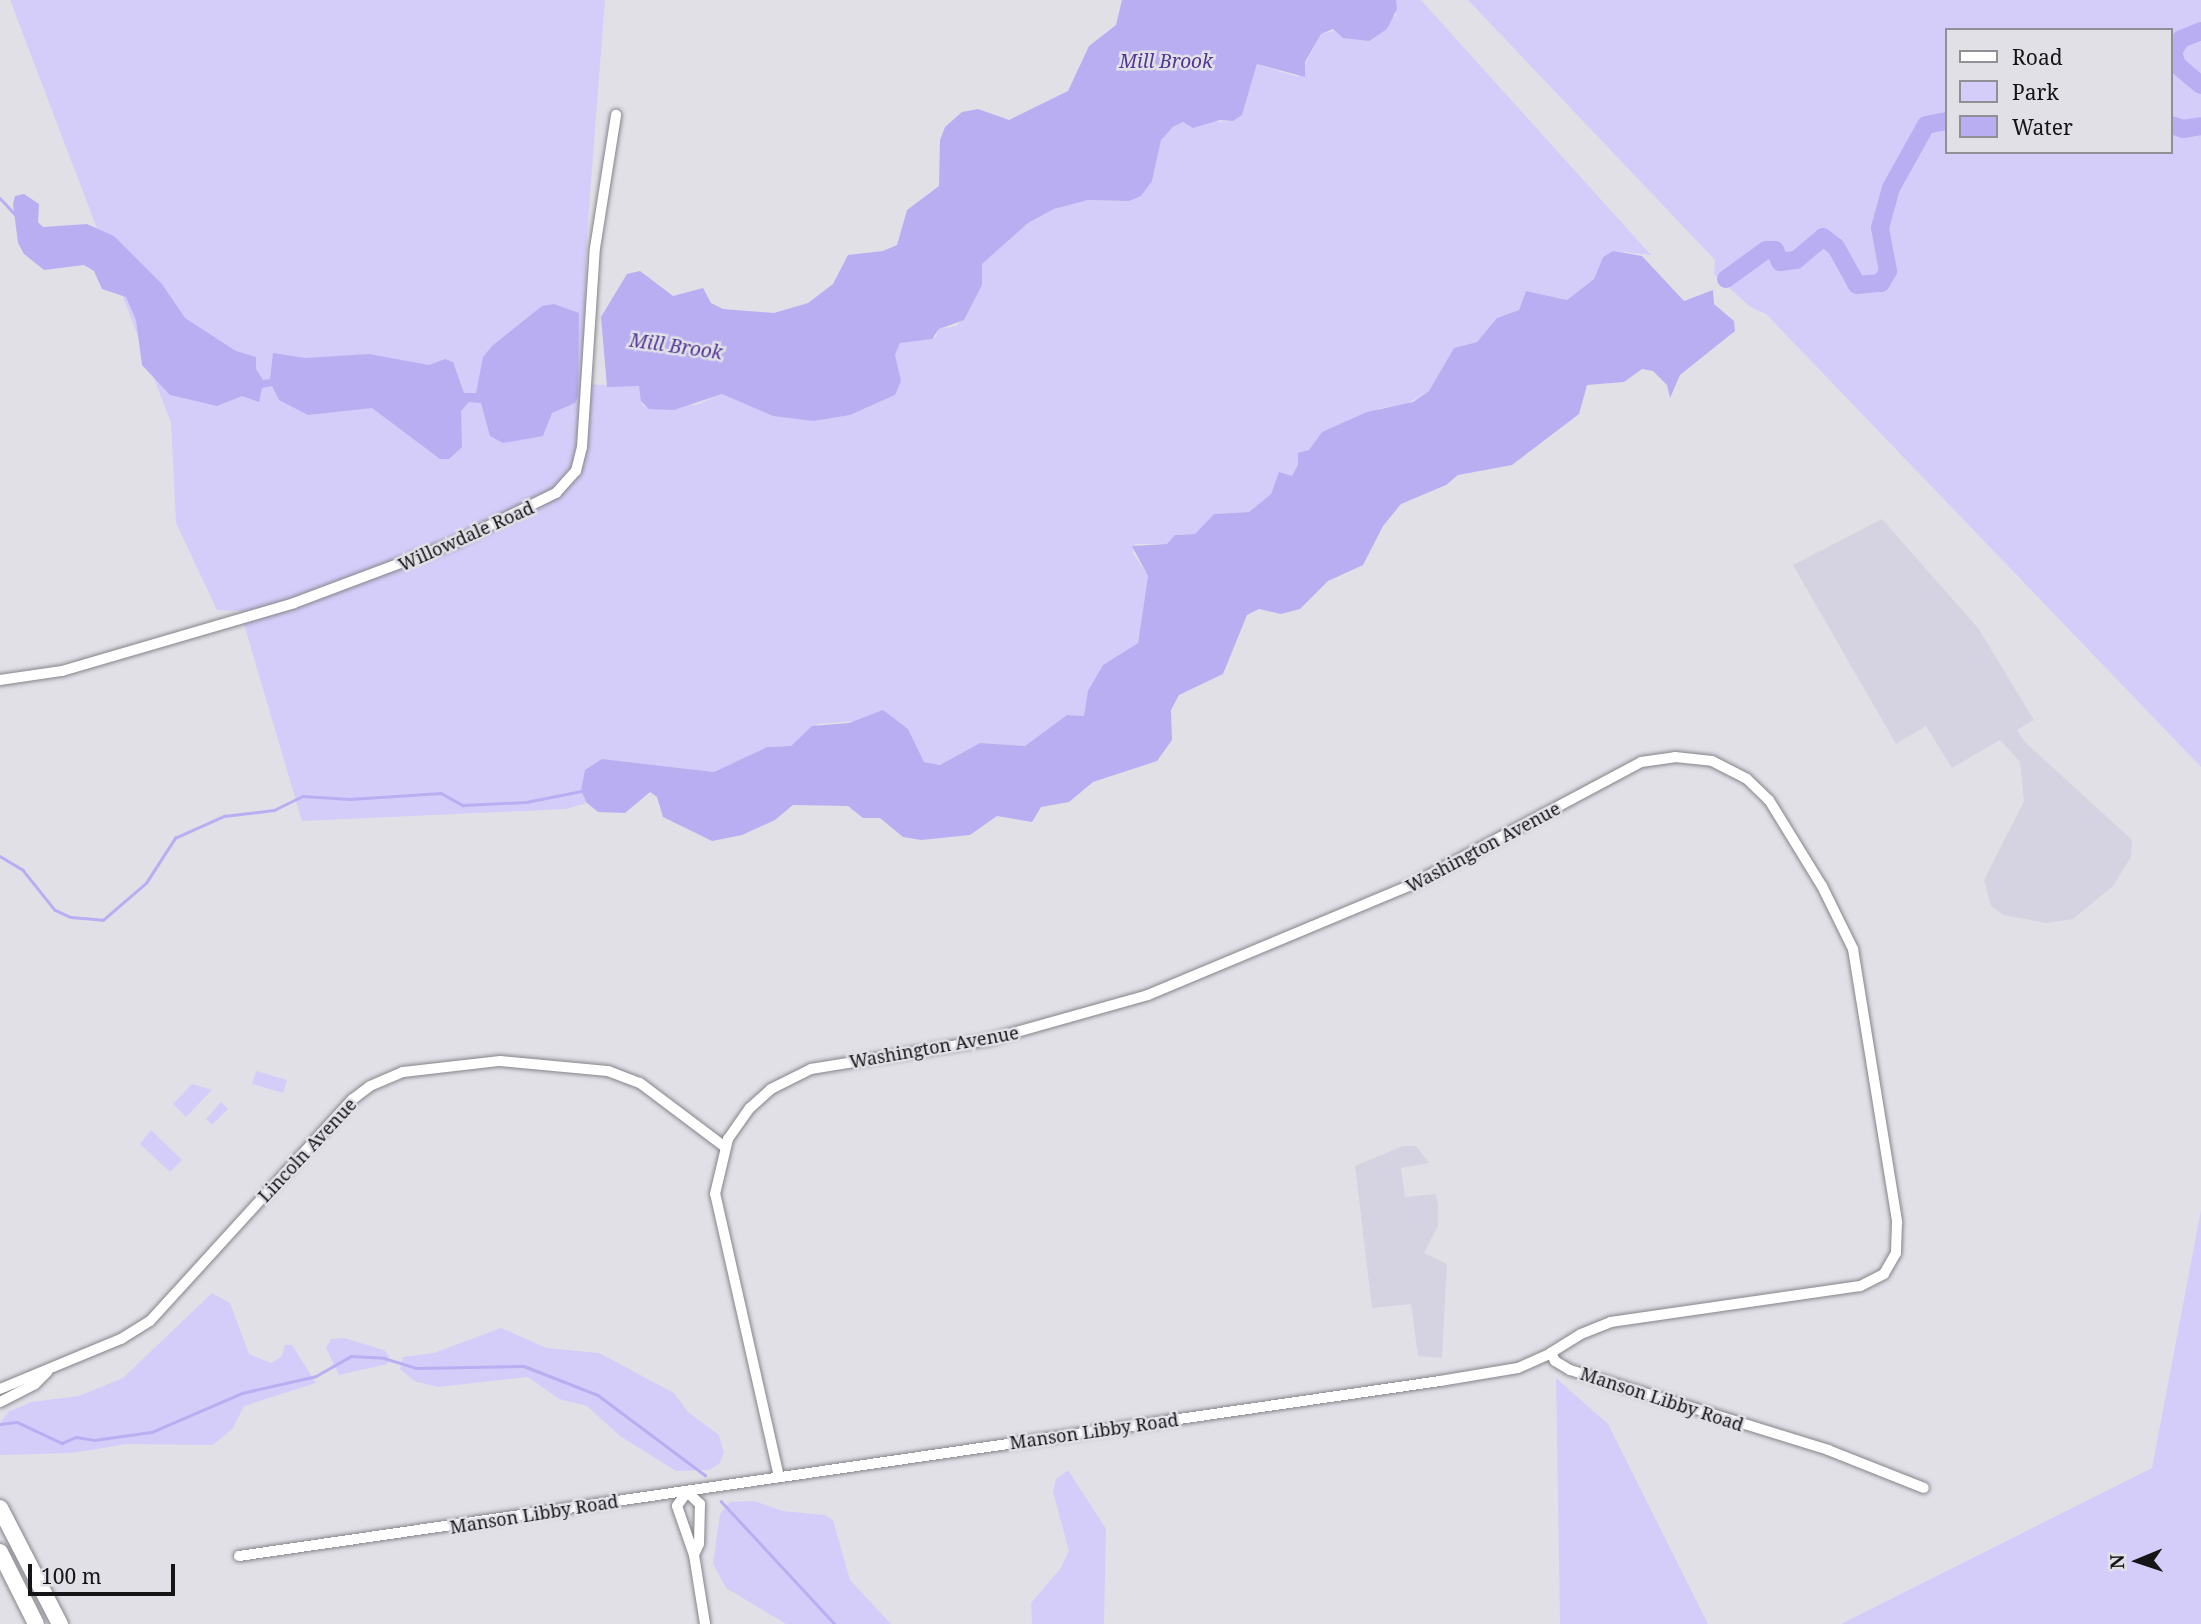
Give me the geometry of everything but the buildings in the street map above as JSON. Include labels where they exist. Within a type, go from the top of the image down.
[{"type":"main road","points":[[0,1508],[60,1624]]},
{"type":"main road","points":[[0,1552],[36,1624]]},
{"type":"street","name":"Willowdale Road","points":[[0,680],[62,671],[140,650],[348,585],[523,513],[566,484],[579,464],[584,437],[595,248],[616,115]]},
{"type":"street","name":"Washington Avenue","points":[[779,1477],[717,1208],[716,1183],[725,1147],[756,1101],[797,1074],[988,1040],[1147,995],[1388,896],[1641,762],[1675,757],[1712,761],[1747,779],[1776,809],[1853,948],[1897,1222],[1896,1253],[1884,1274],[1860,1286],[1611,1322],[1581,1334],[1551,1353]]},
{"type":"street","name":"Lincoln Avenue","points":[[0,1389],[32,1373],[47,1372],[121,1339],[162,1311],[349,1104],[370,1086],[394,1075],[500,1061],[608,1071],[640,1083],[725,1147]]},
{"type":"street","name":"Manson Libby Road","points":[[239,1556],[479,1523],[575,1504],[687,1492],[1489,1373],[1528,1365],[1551,1353],[1555,1361],[1570,1370],[1828,1450],[1924,1488]]},
{"type":"street","name":"Lincoln Avenue","points":[[0,1402],[35,1384],[47,1372]]},
{"type":"street","points":[[694,1555],[699,1544],[700,1504],[687,1492],[677,1506],[694,1555],[705,1624]]},
{"type":"shaded area","points":[[1882,519],[1978,628],[2034,720],[2017,730],[2025,742],[2132,840],[2131,857],[2113,886],[2073,919],[2046,923],[2003,915],[1991,906],[1984,880],[2024,801],[2020,762],[2000,740],[1952,768],[1926,726],[1896,744],[1793,565]]},
{"type":"shaded area","points":[[1403,1146],[1416,1146],[1429,1163],[1401,1168],[1405,1197],[1436,1194],[1438,1226],[1424,1253],[1447,1264],[1442,1358],[1418,1356],[1411,1304],[1372,1308],[1355,1166]]},
{"type":"green space","points":[[10,0],[605,0],[587,235],[583,384],[639,386],[643,406],[696,405],[722,394],[779,416],[815,421],[850,415],[895,395],[895,355],[900,343],[936,337],[939,329],[957,326],[982,285],[982,264],[1028,223],[1054,209],[1088,200],[1129,201],[1152,181],[1161,139],[1178,123],[1233,121],[1242,115],[1257,64],[1298,77],[1321,34],[1396,16],[1396,0],[1421,0],[1651,255],[1613,251],[1603,257],[1594,279],[1567,300],[1526,291],[1519,310],[1497,318],[1477,342],[1454,348],[1429,391],[1407,404],[1381,408],[1322,432],[1292,476],[1277,478],[1271,494],[1249,512],[1214,514],[1195,535],[1180,534],[1167,544],[1135,544],[1133,553],[1148,576],[1138,643],[1103,665],[1084,716],[1067,715],[1025,746],[980,743],[940,765],[924,762],[855,721],[818,724],[791,746],[767,747],[714,772],[602,759],[581,791],[587,803],[566,809],[302,821],[240,611],[217,610],[176,523],[171,423]]},
{"type":"green space","points":[[1468,0],[2201,0],[2201,767],[1766,314],[1749,306],[1714,274],[1715,260]]},
{"type":"green space","points":[[256,1071],[287,1080],[283,1093],[252,1084]]},
{"type":"green space","points":[[192,1084],[212,1090],[186,1117],[173,1104]]},
{"type":"green space","points":[[221,1102],[228,1109],[212,1125],[206,1119]]},
{"type":"green space","points":[[151,1130],[182,1160],[170,1172],[140,1144]]},
{"type":"green space","points":[[2201,1210],[2201,1624],[1841,1624],[2152,1468]]},
{"type":"green space","points":[[212,1293],[230,1303],[249,1354],[271,1363],[282,1356],[285,1345],[292,1345],[316,1383],[244,1406],[233,1428],[213,1445],[127,1444],[72,1453],[0,1455],[0,1423],[8,1412],[31,1402],[79,1396],[123,1378]]},
{"type":"green space","points":[[501,1328],[547,1348],[599,1353],[674,1393],[688,1412],[719,1435],[724,1453],[719,1464],[709,1470],[676,1471],[620,1436],[587,1406],[559,1399],[528,1377],[438,1387],[414,1381],[400,1369],[403,1357],[434,1353]]},
{"type":"green space","points":[[344,1338],[384,1350],[389,1356],[387,1364],[339,1375],[326,1348],[331,1339]]},
{"type":"green space","points":[[1556,1378],[1608,1424],[1708,1624],[1560,1624]]},
{"type":"green space","points":[[1068,1470],[1106,1529],[1104,1624],[1032,1624],[1031,1603],[1060,1569],[1069,1551],[1053,1492],[1056,1479]]},
{"type":"green space","points":[[754,1501],[782,1511],[825,1515],[833,1520],[850,1580],[891,1624],[786,1624],[726,1588],[713,1564],[720,1514],[730,1502]]},
{"type":"water","name":"Mill Brook","points":[[1122,0],[1396,0],[1397,9],[1387,29],[1369,41],[1343,38],[1333,29],[1321,34],[1305,62],[1305,77],[1257,64],[1242,115],[1233,121],[1220,120],[1193,128],[1183,122],[1173,127],[1161,140],[1152,181],[1141,196],[1129,201],[1088,200],[1054,209],[1028,223],[982,264],[982,285],[964,320],[939,329],[932,339],[900,343],[895,355],[901,381],[895,395],[850,415],[814,421],[773,416],[722,394],[674,410],[649,409],[641,401],[639,386],[607,387],[601,317],[627,274],[640,271],[673,296],[703,288],[711,303],[723,309],[774,313],[808,303],[833,284],[848,255],[883,251],[897,245],[907,210],[939,186],[940,140],[945,127],[962,112],[978,109],[1009,120],[1068,91],[1089,46],[1116,25]]},
{"type":"water","name":"Mill Brook","points":[[24,194],[39,204],[38,222],[43,227],[87,224],[114,236],[162,284],[185,318],[236,351],[256,357],[256,369],[263,380],[270,379],[273,353],[305,358],[369,354],[429,365],[445,359],[453,362],[464,393],[476,393],[483,357],[492,346],[542,306],[554,304],[579,313],[578,397],[575,403],[552,413],[543,436],[503,443],[490,436],[481,403],[469,402],[461,411],[462,447],[449,459],[440,459],[372,408],[308,415],[279,400],[272,386],[262,388],[259,402],[242,396],[217,406],[170,395],[142,365],[136,320],[126,297],[102,289],[94,271],[84,265],[44,270],[24,254],[18,243],[13,204],[15,196]]},
{"type":"water","points":[[1613,251],[1642,256],[1684,301],[1713,290],[1714,304],[1734,321],[1735,331],[1680,375],[1670,398],[1667,385],[1653,371],[1642,369],[1624,382],[1587,385],[1579,414],[1512,465],[1458,475],[1446,485],[1401,504],[1383,526],[1363,565],[1328,581],[1300,609],[1281,614],[1259,609],[1247,615],[1223,674],[1179,695],[1171,710],[1172,740],[1157,761],[1093,782],[1069,802],[1041,807],[1032,822],[997,816],[970,835],[921,840],[903,837],[880,818],[863,818],[848,806],[793,805],[775,820],[742,835],[712,841],[663,817],[657,797],[650,792],[625,813],[598,812],[587,803],[581,791],[585,770],[602,759],[714,772],[767,747],[791,746],[812,726],[849,723],[883,710],[908,729],[924,762],[940,765],[980,743],[1025,746],[1067,715],[1084,716],[1088,691],[1103,665],[1138,643],[1148,576],[1132,546],[1167,544],[1175,535],[1195,534],[1214,514],[1249,512],[1271,494],[1279,472],[1292,476],[1298,465],[1298,453],[1309,450],[1322,432],[1367,412],[1413,402],[1429,391],[1454,348],[1477,342],[1497,318],[1519,310],[1526,291],[1567,300],[1594,279],[1603,257]]},
{"type":"waterway","points":[[2201,31],[2181,39],[2173,52],[2177,65],[2201,85]]},
{"type":"waterway","points":[[1726,279],[1766,250],[1775,250],[1780,262],[1796,260],[1823,237],[1836,247],[1857,285],[1881,283],[1888,271],[1880,228],[1891,188],[1926,125],[1946,121]]},
{"type":"waterway","points":[[2173,126],[2183,129],[2201,126]]},
{"type":"waterway","name":"Mill Brook","points":[[0,198],[16,215]]},
{"type":"waterway","points":[[0,856],[23,870],[55,910],[71,917],[103,920],[146,883],[175,838],[224,816],[274,810],[303,796],[350,799],[441,793],[463,805],[526,802],[581,791]]},
{"type":"waterway","points":[[0,1424],[17,1422],[62,1443],[76,1437],[94,1440],[152,1432],[242,1393],[316,1376],[351,1356],[384,1358],[416,1368],[524,1366],[598,1395],[705,1475]]},
{"type":"waterway","points":[[721,1501],[835,1624]]}]
